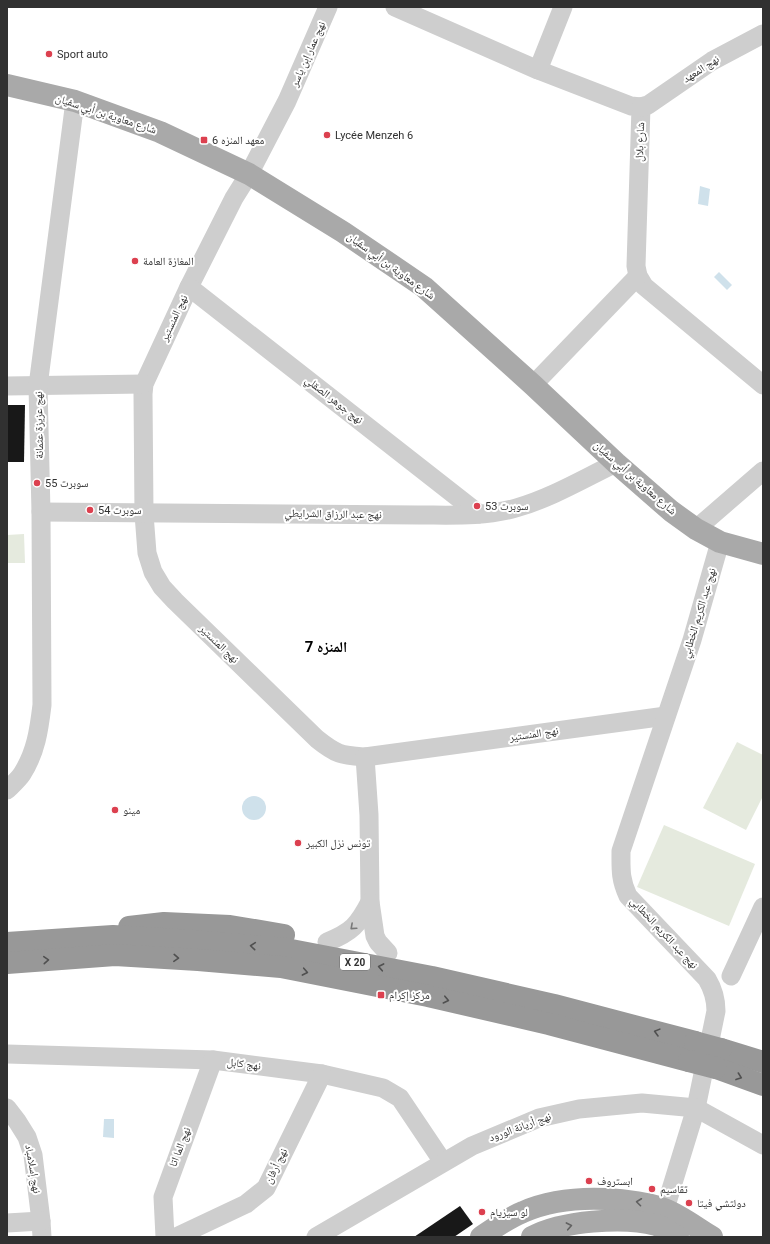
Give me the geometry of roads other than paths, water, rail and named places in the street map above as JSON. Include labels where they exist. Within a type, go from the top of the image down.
[{"type":"highway","points":[[17,942],[164,923],[230,926],[388,953],[554,1005]]},
{"type":"highway","name":"X 20","points":[[17,942],[113,936],[196,941],[286,949],[432,977],[554,1005],[692,1051],[718,1058],[763,1062]]},
{"type":"highway","name":"X 20","points":[[7,963],[115,955],[281,967],[435,998],[549,1024],[692,1051]]},
{"type":"highway","name":"X 20","points":[[718,1058],[763,1085]]},
{"type":"main road","name":"شارع معاوية بن أبي سفيان","points":[[7,85],[75,101],[160,132],[248,174],[344,232],[424,288],[533,384],[616,463],[671,511],[696,529],[720,542],[763,554]]},
{"type":"main road","points":[[481,1237],[522,1212],[541,1205],[570,1200],[596,1198],[644,1203],[661,1217],[678,1237]]},
{"type":"main road","points":[[532,1237],[565,1226],[595,1221],[637,1221],[661,1217],[712,1237]]},
{"type":"street","name":"نهج عمار إبن ياسر","points":[[248,174],[287,101],[328,7]]},
{"type":"street","name":"شارع بلال","points":[[395,7],[538,70],[631,106],[641,107],[636,266],[638,276]]},
{"type":"street","points":[[538,70],[563,7]]},
{"type":"street","name":"نهج المعهد","points":[[641,107],[648,105],[712,61],[763,34]]},
{"type":"street","name":"نهج عزيزة عثمانة","points":[[7,790],[21,775],[32,756],[39,735],[42,705],[38,386],[75,101]]},
{"type":"street","name":"نهج المنستير","points":[[248,174],[234,198],[189,287],[144,384],[144,514],[147,553],[153,572],[162,587],[317,739],[331,750],[343,756],[365,757],[666,716]]},
{"type":"street","points":[[533,384],[638,276],[644,286],[763,385]]},
{"type":"street","name":"نهج جوهر الصقلي","points":[[189,287],[479,514]]},
{"type":"street","points":[[7,386],[144,384]]},
{"type":"street","name":"نهج عبد الرزاق الشرايطي","points":[[40,512],[144,514],[479,514],[515,508],[542,498],[616,463]]},
{"type":"street","points":[[696,529],[763,471]]},
{"type":"street","name":"نهج عبد الكريم الخطابي","points":[[661,1217],[696,1108],[716,1011],[716,999],[713,988],[706,979],[628,896],[621,874],[621,851],[692,640],[720,542]]},
{"type":"street","points":[[365,757],[369,815],[370,902],[378,942],[388,953]]},
{"type":"street","points":[[327,942],[345,933],[361,920],[370,902]]},
{"type":"street","points":[[730,976],[763,907]]},
{"type":"street","name":"نهج كابل","points":[[7,1054],[213,1060],[322,1074],[383,1088],[400,1098],[443,1162]]},
{"type":"street","name":"نهج الما اتا","points":[[165,1237],[163,1197],[213,1060]]},
{"type":"street","name":"نهج أرفان","points":[[176,1237],[246,1204],[266,1188],[322,1074]]},
{"type":"street","name":"نهج أريانة الورود","points":[[316,1237],[472,1146],[539,1118],[565,1112],[642,1103],[696,1108],[763,1145]]},
{"type":"street","name":"نهج إسلامباد","points":[[7,1108],[27,1137],[33,1155],[42,1229]]},
{"type":"street","points":[[7,1223],[42,1229]]},
{"type":"place","name":"Sport auto","points":[[49,54]]},
{"type":"place","name":"Lycée Menzeh 6","points":[[327,135]]},
{"type":"place","name":"معهد المنزه 6","points":[[204,140]]},
{"type":"place","name":"المغازة العامة","points":[[135,261]]},
{"type":"place","name":"سوبرت 55","points":[[37,483]]},
{"type":"place","name":"سوبرت 53","points":[[477,506]]},
{"type":"place","name":"سوبرت 54","points":[[90,510]]},
{"type":"place","name":"مينو","points":[[115,810]]},
{"type":"place","name":"تونس نزل الكبير","points":[[298,843]]},
{"type":"place","name":"مركز إكرام","points":[[381,995]]},
{"type":"place","name":"ابستروف","points":[[589,1181]]},
{"type":"place","name":"تقاسيم","points":[[652,1189]]},
{"type":"place","name":"دولتشي فيتا","points":[[689,1203]]},
{"type":"place","name":"لو سيزيام","points":[[482,1212]]},
{"type":"district","name":"المنزه 7","points":[[326,647]]}]
